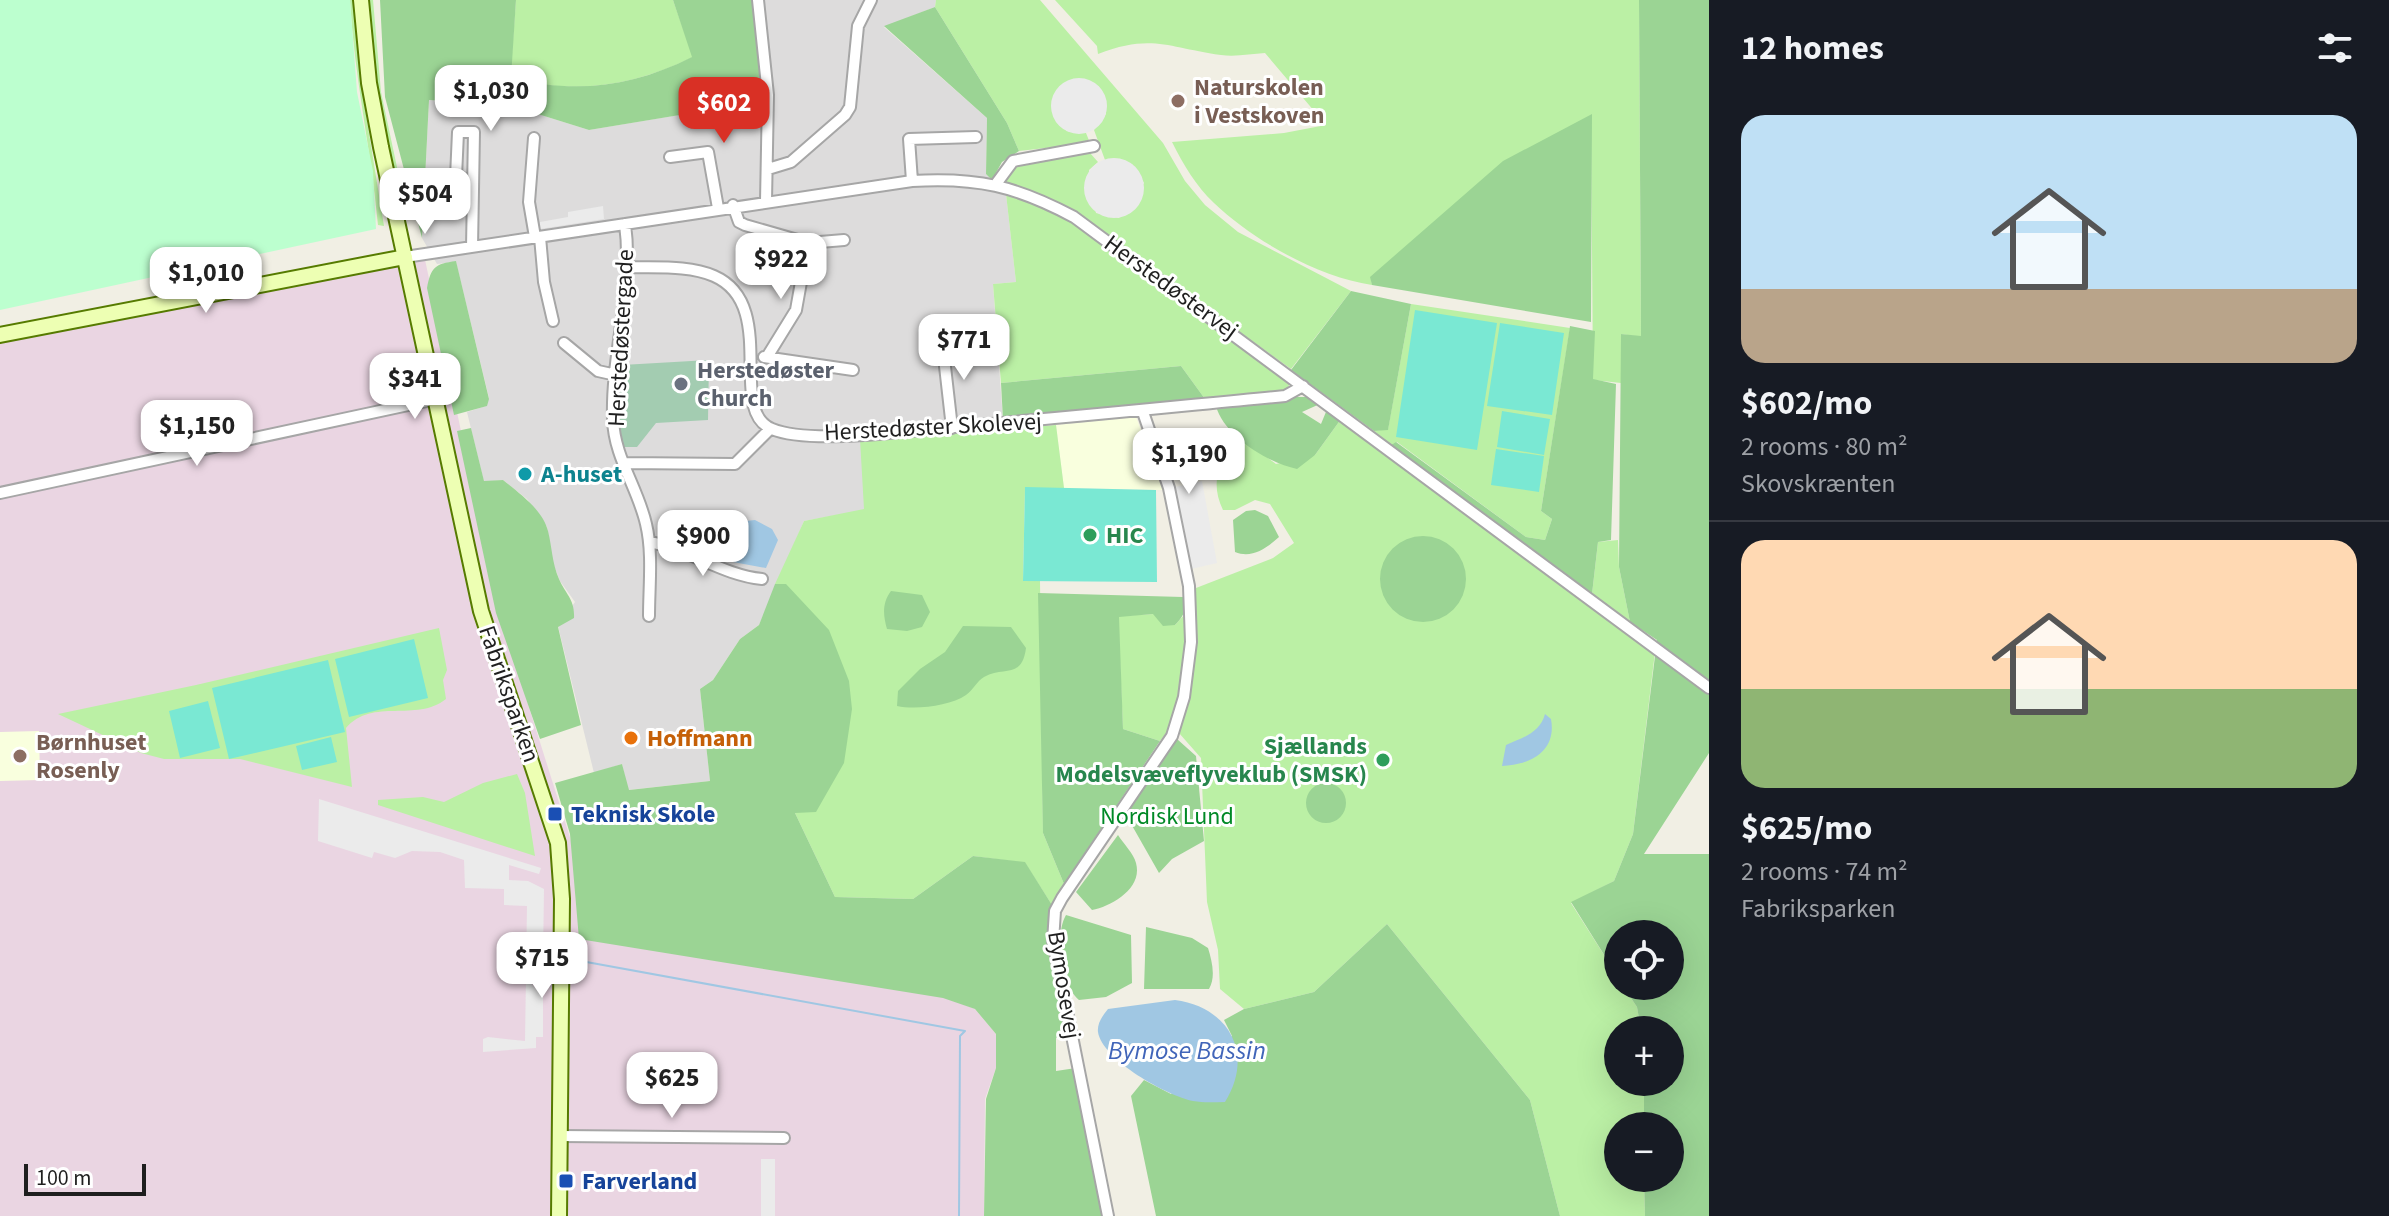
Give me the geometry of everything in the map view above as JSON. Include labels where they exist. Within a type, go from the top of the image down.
[{"type":"street","name":"Fabriksparken","points":[[361,0],[369,83],[481,611],[558,843],[562,899],[559,1216]]},
{"type":"street","points":[[758,0],[768,95],[766,201]]},
{"type":"street","points":[[768,169],[791,162],[845,115],[850,107],[858,26],[871,0]]},
{"type":"street","points":[[456,177],[458,132],[474,132],[472,247]]},
{"type":"street","points":[[912,181],[909,139],[976,137]]},
{"type":"street","points":[[534,138],[529,202],[553,321]]},
{"type":"street","points":[[996,184],[1013,161],[1094,146]]},
{"type":"street","points":[[670,157],[708,152],[718,208]]},
{"type":"street","points":[[439,177],[473,178]]},
{"type":"street","name":"Herstedøstervej","points":[[0,335],[405,257],[733,205],[912,181],[996,184],[1040,199],[1074,217],[1709,688]]},
{"type":"street","points":[[733,205],[739,222],[745,225],[808,243],[844,240]]},
{"type":"street","name":"Herstedøstergade","points":[[625,224],[630,267],[613,419],[616,444],[643,511],[649,542],[649,616]]},
{"type":"street","points":[[767,357],[796,310],[808,243]]},
{"type":"street","points":[[624,463],[735,464],[770,429],[754,409],[752,355],[745,307],[721,279],[699,271],[630,267]]},
{"type":"street","points":[[942,340],[952,428]]},
{"type":"street","points":[[564,343],[598,371],[616,375]]},
{"type":"street","points":[[752,355],[853,370]]},
{"type":"street","name":"Herstedøster Skolevej","points":[[770,429],[836,435],[952,428],[1285,396],[1303,386]]},
{"type":"street","points":[[0,493],[436,399]]},
{"type":"street","name":"Bymosevej","points":[[1108,1216],[1053,941],[1053,924],[1062,898],[1172,736],[1184,697],[1191,642],[1189,586],[1172,498],[1143,412]]},
{"type":"street","points":[[649,542],[687,551],[740,576],[762,579]]},
{"type":"street","points":[[560,1136],[784,1138]]},
{"type":"shaded area","points":[[752,0],[936,0],[935,7],[884,27],[987,118],[986,174],[1006,194],[1016,282],[993,284],[1003,420],[864,510],[804,521],[759,625],[740,639],[713,680],[700,689],[710,781],[628,790],[622,764],[594,773],[558,626],[575,602],[560,581],[552,561],[547,527],[527,499],[503,480],[484,482],[467,412],[486,406],[489,398],[456,262],[437,264],[422,238],[429,100],[509,105],[589,130],[715,109],[725,92],[763,88]]},
{"type":"shaded area","points":[[1079,78],[1099,86],[1107,106],[1099,126],[1079,134],[1059,126],[1051,106],[1059,86]]},
{"type":"shaded area","points":[[1114,158],[1125,160],[1135,167],[1142,177],[1142,199],[1135,209],[1125,216],[1114,218],[1103,216],[1093,209],[1086,199],[1084,188],[1086,177],[1093,167],[1103,160]]},
{"type":"shaded area","points":[[603,206],[604,219],[540,229],[540,222],[568,217],[568,212]]},
{"type":"shaded area","points":[[423,250],[499,612],[573,847],[975,1009],[996,1034],[996,1068],[985,1099],[984,1216],[0,1216],[0,335]]},
{"type":"shaded area","points":[[1415,310],[1497,323],[1477,450],[1396,437]]},
{"type":"shaded area","points":[[1500,323],[1564,333],[1552,415],[1487,406]]},
{"type":"shaded area","points":[[709,360],[708,420],[656,423],[637,447],[624,447],[618,423],[622,365]]},
{"type":"shaded area","points":[[1502,411],[1550,419],[1544,455],[1497,447]]},
{"type":"shaded area","points":[[1136,417],[1164,490],[1064,488],[1056,425]]},
{"type":"shaded area","points":[[1496,449],[1544,456],[1539,492],[1491,485]]},
{"type":"shaded area","points":[[1202,481],[1217,563],[1191,569],[1175,487]]},
{"type":"shaded area","name":"HIC","points":[[1025,487],[1156,490],[1157,582],[1023,581]]},
{"type":"shaded area","points":[[414,639],[428,698],[349,717],[335,659]]},
{"type":"shaded area","points":[[328,660],[345,732],[229,759],[212,688]]},
{"type":"shaded area","points":[[208,701],[220,748],[180,758],[169,711]]},
{"type":"shaded area","name":"Børnhuset Rosenly","points":[[39,731],[40,780],[0,781],[0,732]]},
{"type":"shaded area","points":[[331,737],[337,762],[302,770],[296,746]]},
{"type":"shaded area","points":[[319,799],[541,868],[539,874],[509,865],[509,880],[528,881],[544,889],[543,958],[537,958],[526,969],[527,906],[504,905],[504,889],[465,888],[464,860],[440,852],[412,851],[395,858],[374,852],[372,858],[318,841]]},
{"type":"shaded area","points":[[526,978],[536,989],[543,989],[543,1037],[536,1037],[536,1048],[483,1052],[483,1039],[488,1037],[525,1041]]},
{"type":"shaded area","points":[[761,1159],[775,1159],[775,1216],[761,1216]]},
{"type":"green space","points":[[0,0],[350,0],[357,92],[373,171],[376,229],[0,310]]},
{"type":"green space","points":[[350,0],[354,0],[362,90],[384,226],[378,225]]},
{"type":"green space","points":[[368,0],[373,0],[381,92],[408,219],[403,218],[376,93]]},
{"type":"green space","points":[[380,0],[516,0],[511,78],[558,86],[581,86],[626,81],[692,57],[673,0],[755,0],[763,88],[725,92],[716,109],[589,130],[509,105],[429,100],[422,238],[385,97]]},
{"type":"green space","points":[[516,0],[673,0],[693,57],[648,75],[603,85],[558,86],[510,79]]},
{"type":"green space","points":[[936,0],[1040,0],[1163,143],[1185,181],[1205,205],[1238,232],[1351,291],[1291,369],[1075,214],[1044,196],[1003,182],[1018,166],[1041,158],[1090,153],[1098,162],[1089,170],[1096,213],[1119,218],[1144,183],[1132,164],[1105,160],[1094,130],[1106,114],[1104,95],[1098,86],[1066,131],[1086,133],[1090,143],[1019,151],[1007,123],[935,7]]},
{"type":"green space","points":[[1055,0],[1639,0],[1641,337],[1621,334],[1621,383],[1593,380],[1591,115],[1371,277],[1372,285],[1351,281],[1309,266],[1248,231],[1201,189],[1172,142],[1284,133],[1326,125],[1265,53],[1226,56],[1147,43],[1098,54],[1097,46]]},
{"type":"green space","points":[[1639,0],[1709,0],[1709,753],[1644,854],[1709,854],[1709,1216],[1645,1216],[1644,1192],[1684,1192],[1684,1112],[1644,1112],[1644,1096],[1684,1096],[1684,1016],[1639,1016],[1632,1000],[1684,1000],[1684,920],[1604,920],[1604,955],[1571,902],[1614,881],[1633,834],[1657,640],[1630,622],[1619,567],[1621,334],[1641,336]]},
{"type":"green space","points":[[935,7],[1007,123],[1019,151],[1002,162],[992,180],[986,174],[987,118],[884,26]]},
{"type":"green space","points":[[1592,114],[1591,322],[1372,285],[1370,277],[1503,161]]},
{"type":"green space","points":[[1006,194],[1037,201],[1072,221],[1286,377],[1290,384],[1285,391],[1205,399],[1181,366],[1001,383],[993,284],[1016,282]]},
{"type":"green space","points":[[456,261],[489,399],[487,406],[454,415],[427,288],[435,268]]},
{"type":"green space","points":[[1351,291],[1411,304],[1388,430],[1374,431],[1291,370]]},
{"type":"green space","points":[[1411,304],[1570,328],[1541,511],[1552,519],[1545,540],[1526,537],[1397,442],[1391,445],[1374,431],[1388,429]]},
{"type":"green space","points":[[1570,326],[1595,331],[1593,379],[1616,384],[1611,540],[1598,542],[1592,594],[1391,445],[1396,442],[1526,537],[1545,540],[1552,519],[1541,511]]},
{"type":"green space","points":[[1181,366],[1205,399],[1003,420],[1001,383]]},
{"type":"green space","points":[[1286,397],[1312,397],[1322,403],[1302,412],[1321,424],[1328,407],[1341,419],[1315,455],[1297,469],[1273,461],[1237,438],[1216,406]]},
{"type":"green space","points":[[1341,419],[1655,652],[1633,834],[1614,881],[1571,903],[1604,955],[1604,1000],[1632,1000],[1637,1007],[1639,1016],[1604,1016],[1604,1096],[1644,1096],[1644,1112],[1604,1112],[1604,1192],[1644,1192],[1645,1216],[1560,1216],[1530,1100],[1387,924],[1314,992],[1244,1009],[1220,989],[1218,950],[1207,902],[1201,758],[1179,733],[1193,671],[1196,588],[1273,558],[1294,543],[1270,504],[1255,500],[1235,510],[1223,510],[1217,490],[1218,471],[1237,435],[1276,464],[1315,455]]},
{"type":"green space","points":[[1056,425],[1064,488],[1025,488],[1023,580],[1040,581],[1043,833],[1064,884],[1052,905],[1025,863],[973,856],[913,899],[835,897],[795,813],[786,584],[775,584],[804,521],[864,509],[860,439]]},
{"type":"green space","points":[[471,428],[484,481],[503,480],[530,502],[541,516],[548,531],[557,573],[573,606],[574,618],[558,627],[581,725],[540,739],[496,613],[457,431]]},
{"type":"green space","points":[[1255,510],[1268,516],[1279,537],[1253,553],[1235,552],[1233,520],[1246,511]]},
{"type":"green space","points":[[1423,536],[1447,543],[1459,555],[1466,579],[1459,603],[1447,615],[1423,622],[1399,615],[1387,603],[1380,579],[1387,555],[1399,543]]},
{"type":"green space","points":[[1618,540],[1619,567],[1630,622],[1592,594],[1598,542]]},
{"type":"green space","points":[[775,584],[786,584],[829,630],[849,681],[852,709],[844,763],[816,812],[795,813],[835,897],[913,899],[973,856],[1025,862],[1052,905],[1070,1033],[1056,1038],[1056,1071],[1076,1068],[1105,1216],[984,1216],[986,1099],[996,1068],[996,1034],[975,1009],[943,998],[579,939],[570,834],[555,783],[622,764],[629,790],[710,781],[700,689],[713,680],[740,639],[759,625]]},
{"type":"green space","points":[[891,591],[922,595],[930,612],[922,627],[907,631],[887,629],[884,609]]},
{"type":"green space","points":[[1038,593],[1183,597],[1185,605],[1183,615],[1175,625],[1163,626],[1153,614],[1119,617],[1123,729],[1160,741],[1064,884],[1043,833]]},
{"type":"green space","points":[[1154,614],[1163,625],[1175,625],[1185,614],[1186,646],[1181,697],[1169,728],[1160,741],[1123,729],[1118,616]]},
{"type":"green space","points":[[963,626],[1011,627],[1026,648],[1021,664],[984,677],[966,695],[951,702],[923,707],[897,706],[898,691],[920,669],[945,652]]},
{"type":"green space","points":[[439,628],[447,670],[443,680],[446,699],[422,709],[369,714],[346,728],[352,787],[240,759],[164,759],[141,753],[58,714],[196,685]]},
{"type":"green space","name":"Nordisk Lund","points":[[1177,739],[1196,756],[1204,841],[1172,859],[1159,873],[1126,815]]},
{"type":"green space","points":[[517,774],[525,793],[535,856],[378,805],[378,800],[423,797],[444,802],[483,783]]},
{"type":"green space","points":[[1326,783],[1340,789],[1346,803],[1340,817],[1326,823],[1312,817],[1306,803],[1312,789]]},
{"type":"green space","name":"Nordisk Lund","points":[[1118,835],[1135,860],[1135,880],[1117,900],[1092,910],[1076,892]]},
{"type":"green space","points":[[1066,915],[1131,935],[1132,983],[1106,997],[1079,1000],[1068,984],[1060,947]]},
{"type":"green space","points":[[1387,924],[1530,1100],[1560,1216],[1156,1216],[1131,1096],[1144,1080],[1171,1094],[1232,1036],[1224,1020],[1244,1009],[1314,992]]},
{"type":"green space","points":[[1146,927],[1192,938],[1208,948],[1213,974],[1209,989],[1144,989]]},
{"type":"water","points":[[755,520],[772,529],[778,540],[766,568],[733,562],[722,549],[727,533],[737,522]]},
{"type":"water","points":[[1545,714],[1551,719],[1552,730],[1545,748],[1522,763],[1502,766],[1506,745],[1535,730]]},
{"type":"water","name":"Bymose Bassin","points":[[1175,1000],[1210,1012],[1232,1036],[1237,1050],[1237,1067],[1234,1084],[1225,1102],[1193,1101],[1168,1092],[1123,1065],[1102,1043],[1098,1026],[1108,1009]]},
{"type":"waterway","points":[[581,961],[965,1031],[960,1036],[959,1216]]},
{"type":"place","name":"Naturskolen i Vestskoven","points":[[1178,101]]},
{"type":"place","name":"Herstedøster Church","points":[[681,384]]},
{"type":"place","name":"A-huset","points":[[525,474]]},
{"type":"place","name":"HIC","points":[[1090,535]]},
{"type":"place","name":"Hoffmann","points":[[631,738]]},
{"type":"place","name":"Børnhuset Rosenly","points":[[20,756]]},
{"type":"place","name":"Sjællands Modelsvæveflyveklub (SMSK)","points":[[1383,760]]},
{"type":"place","name":"Teknisk Skole","points":[[555,814]]},
{"type":"place","name":"Farverland","points":[[566,1181]]}]
